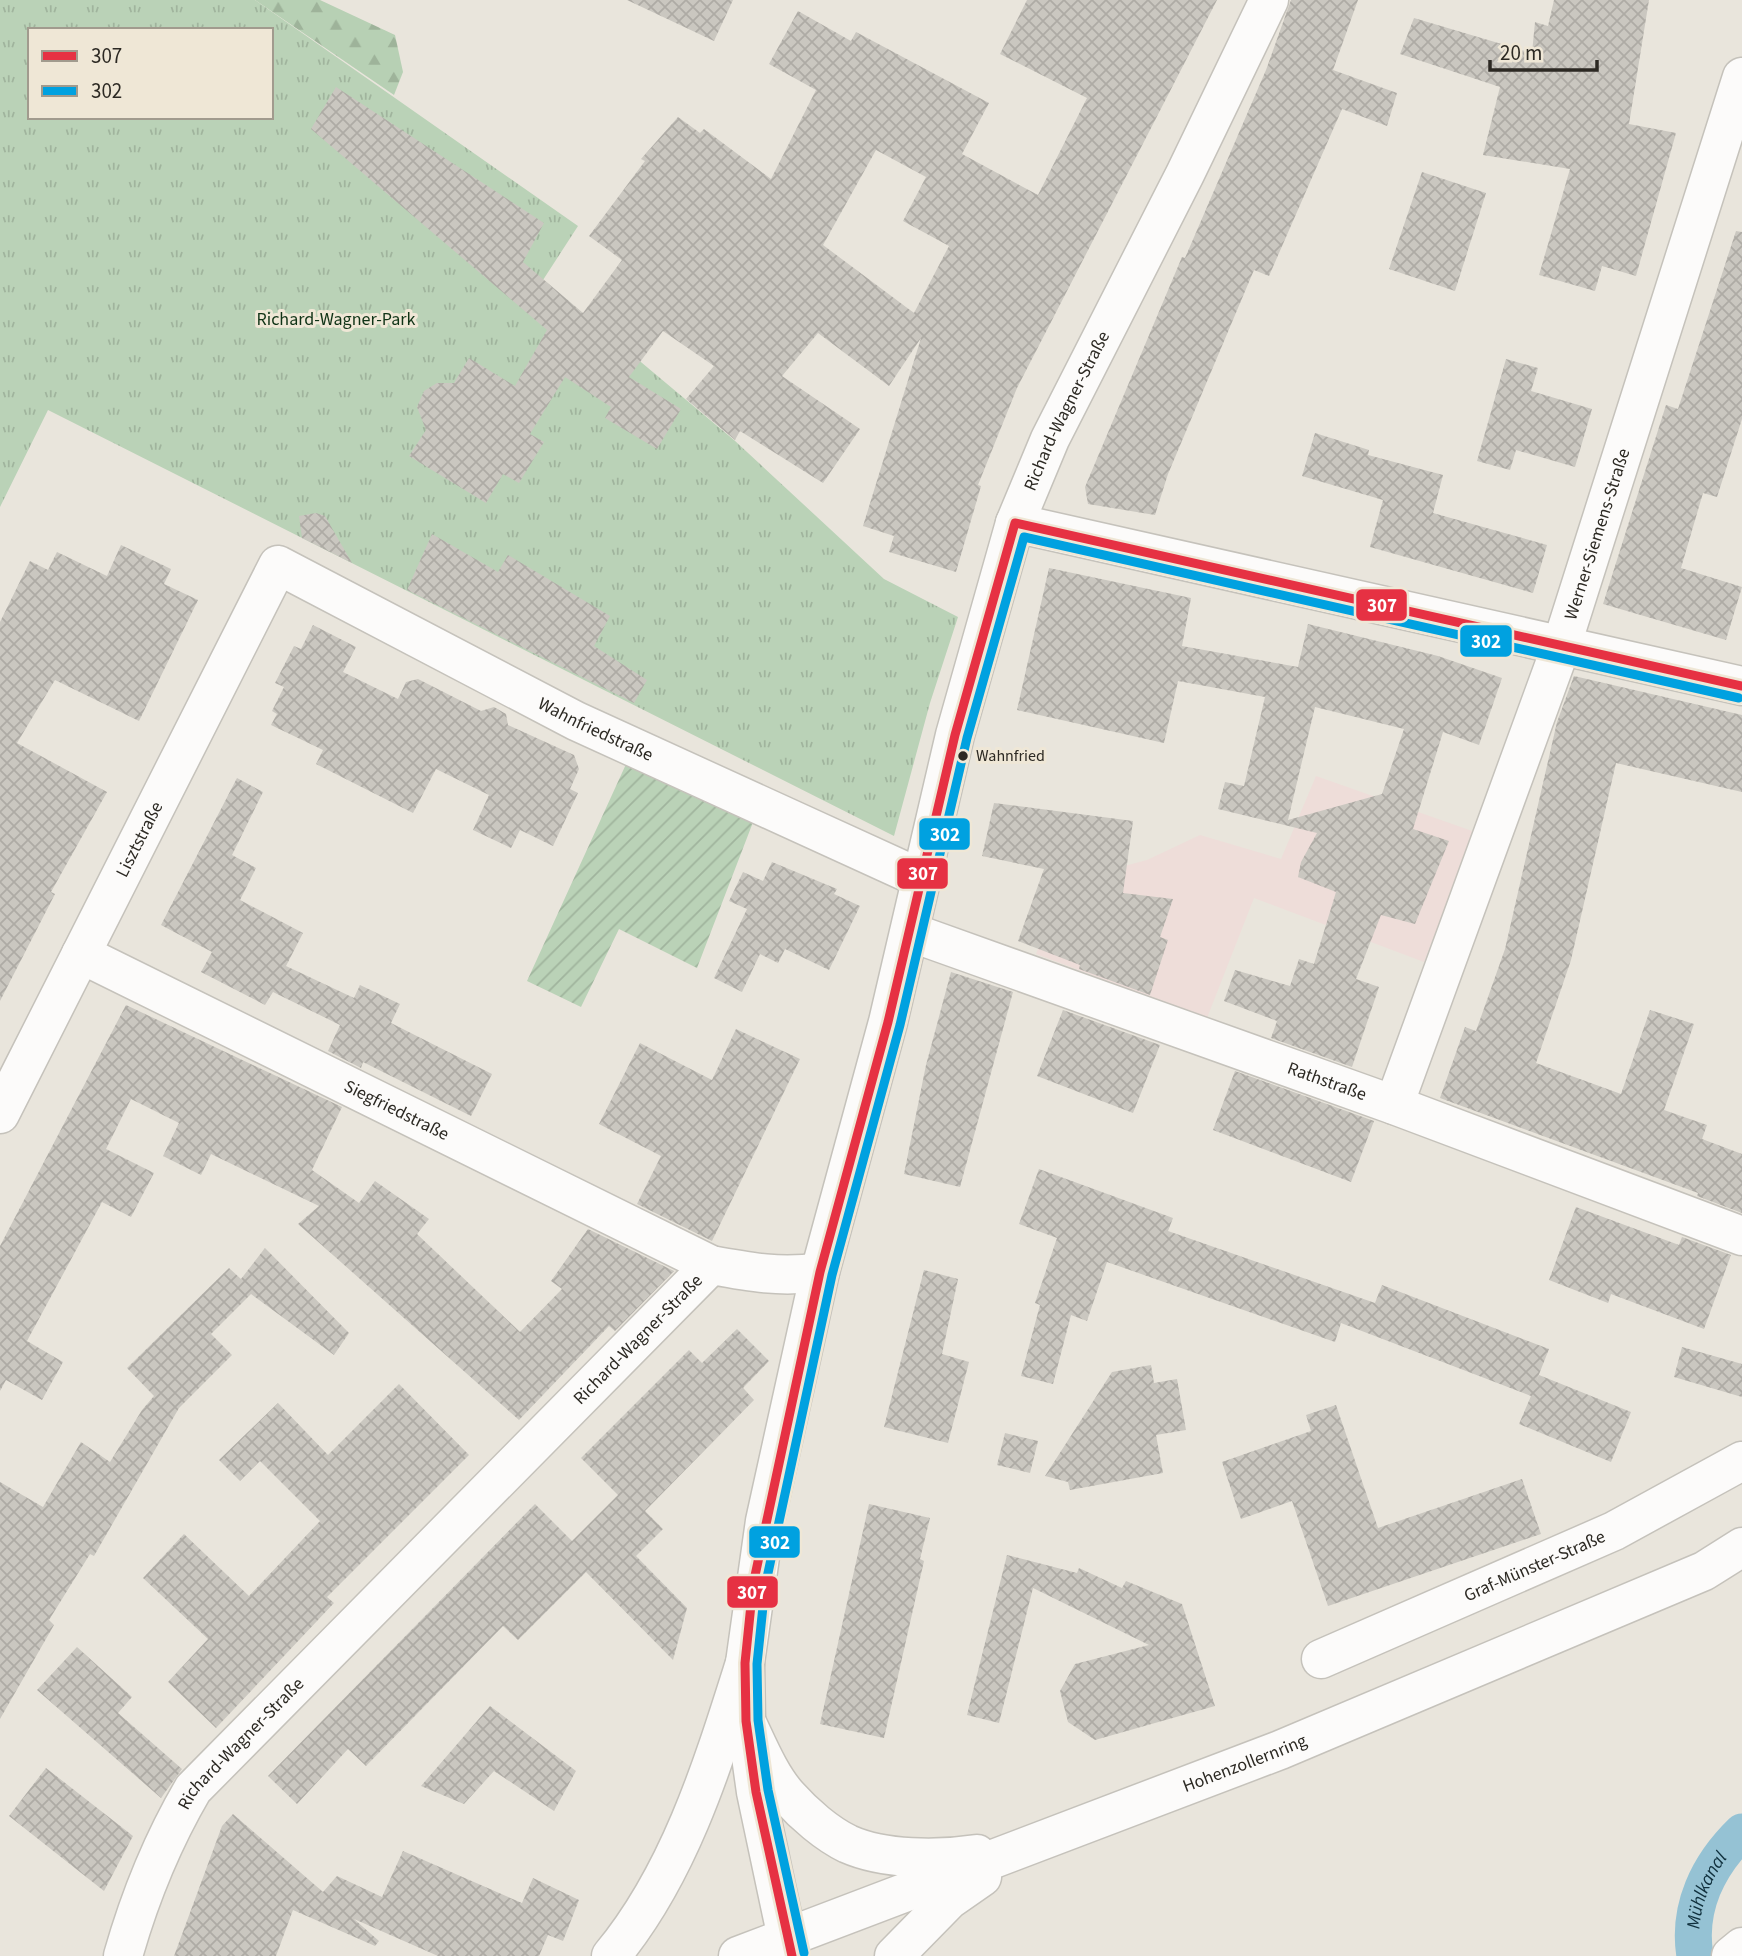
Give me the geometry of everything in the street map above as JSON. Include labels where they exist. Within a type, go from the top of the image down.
[{"type":"street","name":"Richard-Wagner-Straße","points":[[123,1956],[136,1911],[164,1838],[193,1789],[711,1265],[762,1275],[791,1277],[820,1272],[910,932],[955,734],[1015,523],[1050,439],[1269,0]]},
{"type":"street","name":"Werner-Siemens-Straße","points":[[1394,1105],[1562,644],[1742,78]]},
{"type":"street","points":[[1015,523],[1742,686]]},
{"type":"street","name":"Wahnfriedstraße","points":[[278,565],[576,721],[922,879]]},
{"type":"street","name":"Lisztstraße","points":[[0,1114],[278,565]]},
{"type":"street","name":"Rathstraße","points":[[910,932],[1394,1105],[1742,1236]]},
{"type":"street","name":"Siegfriedstraße","points":[[81,954],[711,1265]]},
{"type":"street","points":[[787,1938],[756,1792],[746,1721],[745,1663],[765,1521],[820,1272]]},
{"type":"street","name":"Graf-Münster-Straße","points":[[1321,1658],[1614,1531],[1742,1461]]},
{"type":"street","name":"Hohenzollernring","points":[[738,1956],[1304,1740],[1704,1571],[1742,1547]]},
{"type":"street","points":[[611,1956],[640,1915],[681,1838],[721,1738],[745,1663]]},
{"type":"street","points":[[746,1721],[788,1796],[820,1825],[848,1844],[876,1852],[921,1856],[969,1855],[1027,1845]]},
{"type":"street","points":[[894,1956],[949,1900],[1027,1845]]},
{"type":"street","points":[[1731,1956],[1742,1947]]},
{"type":"shaded area","points":[[1316,776],[1475,832],[1424,962],[1254,898],[1207,1018],[1036,954],[1058,899],[1102,872],[1147,860],[1200,835],[1281,859]]},
{"type":"green space","name":"Richard-Wagner-Park","points":[[0,0],[255,0],[578,226],[543,280],[734,440],[884,579],[958,617],[930,703],[894,836],[48,410],[0,507]]},
{"type":"green space","points":[[255,0],[320,0],[395,35],[403,72],[394,95]]},
{"type":"green space","points":[[627,762],[755,817],[697,968],[619,929],[581,1007],[527,981]]},
{"type":"building","points":[[627,0],[733,0],[714,41]]},
{"type":"building","points":[[1027,0],[1217,0],[1017,388],[978,485],[981,486],[956,572],[889,552],[894,536],[863,526],[921,338],[889,386],[818,333],[782,376],[860,429],[823,483],[740,431],[735,440],[686,399],[714,366],[663,331],[629,377],[681,409],[657,449],[605,418],[611,407],[565,377],[530,434],[544,442],[519,483],[503,474],[486,503],[409,456],[426,430],[417,407],[424,391],[437,383],[454,383],[469,358],[515,386],[547,330],[311,129],[336,87],[544,223],[523,262],[583,313],[622,260],[589,236],[645,161],[641,159],[678,117],[700,133],[704,129],[771,179],[816,90],[769,64],[798,11],[851,41],[856,32],[989,103],[962,154],[1038,195],[1087,98],[1000,54]],"holes":[[[876,150],[926,177],[903,221],[949,246],[914,313],[823,245]]]},
{"type":"building","points":[[1291,0],[1358,0],[1333,70],[1397,93],[1387,126],[1342,109],[1269,276],[1254,270],[1168,474],[1155,515],[1088,504],[1085,487],[1182,257],[1185,258],[1266,70]]},
{"type":"building","points":[[1554,0],[1649,0],[1629,124],[1676,133],[1636,276],[1602,266],[1595,291],[1539,275],[1570,169],[1483,155],[1500,87],[1400,54],[1414,18],[1532,53],[1535,22],[1548,26]]},
{"type":"building","points":[[1422,172],[1486,193],[1455,291],[1389,269]]},
{"type":"building","points":[[1736,231],[1742,232],[1742,419],[1717,497],[1703,493],[1681,568],[1742,587],[1726,640],[1603,604],[1666,405],[1678,409]]},
{"type":"building","points":[[1506,359],[1538,368],[1531,391],[1592,409],[1575,467],[1516,450],[1510,470],[1477,461]]},
{"type":"building","points":[[1315,433],[1369,450],[1368,455],[1443,475],[1433,513],[1547,545],[1533,593],[1370,547],[1383,500],[1302,476]]},
{"type":"building","points":[[316,513],[325,516],[352,563],[302,538],[299,516]]},
{"type":"building","points":[[432,534],[498,572],[508,555],[610,616],[594,646],[647,680],[634,703],[407,590]]},
{"type":"building","points":[[121,545],[171,569],[164,584],[198,600],[139,721],[55,680],[17,743],[107,792],[51,892],[55,894],[0,1001],[0,622],[30,561],[48,570],[57,552],[107,576]]},
{"type":"building","points":[[1049,568],[1191,598],[1182,646],[1298,667],[1308,624],[1438,656],[1502,678],[1479,745],[1443,732],[1413,829],[1449,841],[1415,924],[1381,915],[1356,979],[1379,987],[1352,1067],[1271,1038],[1277,1021],[1224,1001],[1235,970],[1290,986],[1299,959],[1314,964],[1336,892],[1298,877],[1301,862],[1317,833],[1218,809],[1225,782],[1244,786],[1265,697],[1178,681],[1164,743],[1017,710]],"holes":[[[1315,707],[1404,729],[1382,794],[1288,820]]]},
{"type":"building","points":[[313,625],[356,647],[343,672],[398,699],[406,682],[418,679],[481,711],[494,707],[506,714],[508,725],[574,755],[579,769],[570,789],[578,793],[553,846],[520,830],[511,848],[473,830],[489,795],[436,769],[413,813],[316,764],[323,750],[271,725],[277,714],[272,711],[284,687],[275,683],[294,646],[301,649]]},
{"type":"building","points":[[1574,676],[1742,715],[1742,792],[1616,763],[1571,960],[1536,1063],[1621,1094],[1650,1010],[1694,1024],[1664,1110],[1707,1125],[1702,1139],[1742,1154],[1742,1213],[1697,1196],[1698,1193],[1440,1098],[1465,1027],[1476,1031],[1505,949],[1557,722]]},
{"type":"building","points":[[237,778],[263,792],[232,855],[256,868],[240,900],[303,933],[286,966],[354,998],[360,985],[400,1004],[391,1023],[492,1074],[471,1116],[363,1062],[361,1068],[328,1051],[340,1025],[273,992],[265,1005],[201,972],[212,952],[161,925]]},
{"type":"building","points":[[994,803],[1133,821],[1123,893],[1173,899],[1160,937],[1168,940],[1150,995],[1079,969],[1080,965],[1018,941],[1044,869],[982,856]]},
{"type":"building","points":[[772,862],[837,889],[834,894],[860,906],[829,970],[785,949],[778,963],[760,954],[742,992],[714,978],[747,909],[729,901],[743,872],[763,881]]},
{"type":"building","points":[[951,972],[1013,992],[960,1187],[904,1174],[926,1065]]},
{"type":"building","points":[[126,1005],[342,1107],[312,1170],[359,1203],[375,1181],[429,1219],[417,1234],[520,1332],[562,1289],[551,1281],[588,1229],[674,1271],[615,1331],[609,1326],[519,1420],[298,1224],[319,1206],[211,1154],[201,1175],[163,1156],[179,1123],[131,1099],[106,1149],[154,1173],[131,1217],[102,1202],[27,1341],[63,1362],[42,1400],[6,1380],[0,1391],[0,1246]]},
{"type":"building","points":[[1063,1010],[1160,1045],[1133,1113],[1037,1076]]},
{"type":"building","points":[[736,1029],[800,1059],[712,1241],[637,1204],[661,1156],[599,1124],[640,1043],[712,1080]]},
{"type":"building","points":[[1235,1071],[1374,1121],[1351,1182],[1213,1130]]},
{"type":"building","points":[[1039,1169],[1173,1218],[1168,1231],[1375,1303],[1382,1285],[1549,1349],[1536,1382],[1539,1375],[1631,1412],[1611,1462],[1519,1424],[1531,1396],[1341,1323],[1335,1342],[1107,1262],[1087,1321],[1071,1315],[1053,1384],[1021,1376],[1040,1305],[1035,1303],[1057,1238],[1019,1224]]},
{"type":"building","points":[[1576,1207],[1679,1245],[1682,1237],[1731,1255],[1704,1329],[1611,1294],[1608,1303],[1549,1280]]},
{"type":"building","points":[[265,1248],[349,1333],[334,1355],[251,1294],[211,1334],[232,1355],[179,1408],[94,1556],[90,1554],[49,1620],[54,1625],[0,1719],[0,1482],[43,1507],[81,1442],[110,1462],[142,1410],[154,1396],[127,1368],[229,1268],[241,1279]]},
{"type":"building","points":[[924,1270],[958,1279],[942,1354],[969,1362],[948,1443],[884,1427]]},
{"type":"building","points":[[737,1329],[769,1361],[743,1388],[754,1400],[645,1511],[663,1529],[636,1556],[687,1608],[673,1660],[586,1572],[518,1640],[503,1626],[366,1766],[348,1749],[297,1804],[268,1776],[535,1504],[572,1541],[618,1495],[581,1458],[689,1350],[702,1363]]},
{"type":"building","points":[[1682,1347],[1742,1364],[1742,1397],[1674,1377]]},
{"type":"building","points":[[1151,1365],[1154,1383],[1177,1379],[1186,1430],[1156,1435],[1163,1473],[1070,1490],[1068,1482],[1045,1476],[1112,1372]]},
{"type":"building","points":[[399,1384],[469,1455],[327,1597],[334,1603],[216,1728],[168,1682],[208,1639],[143,1578],[184,1534],[249,1596],[320,1521],[260,1461],[240,1481],[219,1460],[278,1403],[328,1455]]},
{"type":"building","points":[[1336,1405],[1378,1528],[1522,1479],[1541,1534],[1328,1606],[1292,1501],[1241,1519],[1222,1462],[1311,1431],[1306,1415]]},
{"type":"building","points":[[1005,1433],[1038,1441],[1030,1473],[997,1465]]},
{"type":"building","points":[[869,1504],[930,1518],[920,1559],[924,1561],[884,1738],[820,1724]]},
{"type":"building","points":[[1007,1555],[1077,1573],[1079,1568],[1122,1588],[1126,1581],[1182,1604],[1215,1706],[1095,1740],[1068,1722],[1060,1691],[1075,1664],[1149,1645],[1033,1588],[999,1723],[967,1715]]},
{"type":"building","points":[[77,1647],[132,1697],[118,1713],[182,1769],[161,1798],[37,1690]]},
{"type":"building","points":[[490,1706],[576,1771],[554,1811],[494,1771],[464,1804],[421,1786]]},
{"type":"building","points":[[46,1768],[133,1836],[104,1891],[9,1816]]},
{"type":"building","points":[[233,1814],[323,1892],[337,1876],[382,1897],[403,1851],[522,1903],[533,1878],[579,1900],[563,1941],[548,1935],[539,1956],[438,1956],[354,1919],[379,1941],[375,1946],[293,1910],[276,1956],[174,1956],[222,1826]]},
{"type":"waterway","name":"Mühlkanal","points":[[1695,1956],[1694,1921],[1703,1888],[1719,1859],[1742,1832]]},
{"type":"transit line","name":"307","points":[[792,1956],[756,1792],[746,1721],[745,1663],[753,1585],[820,1272],[888,1022],[955,735],[1015,523],[1742,686]]},
{"type":"transit line","name":"302","points":[[804,1953],[768,1790],[758,1720],[757,1664],[765,1587],[832,1275],[900,1025],[967,738],[1024,537],[1739,698]]},
{"type":"place","name":"Wahnfried","points":[[963,756]]}]
